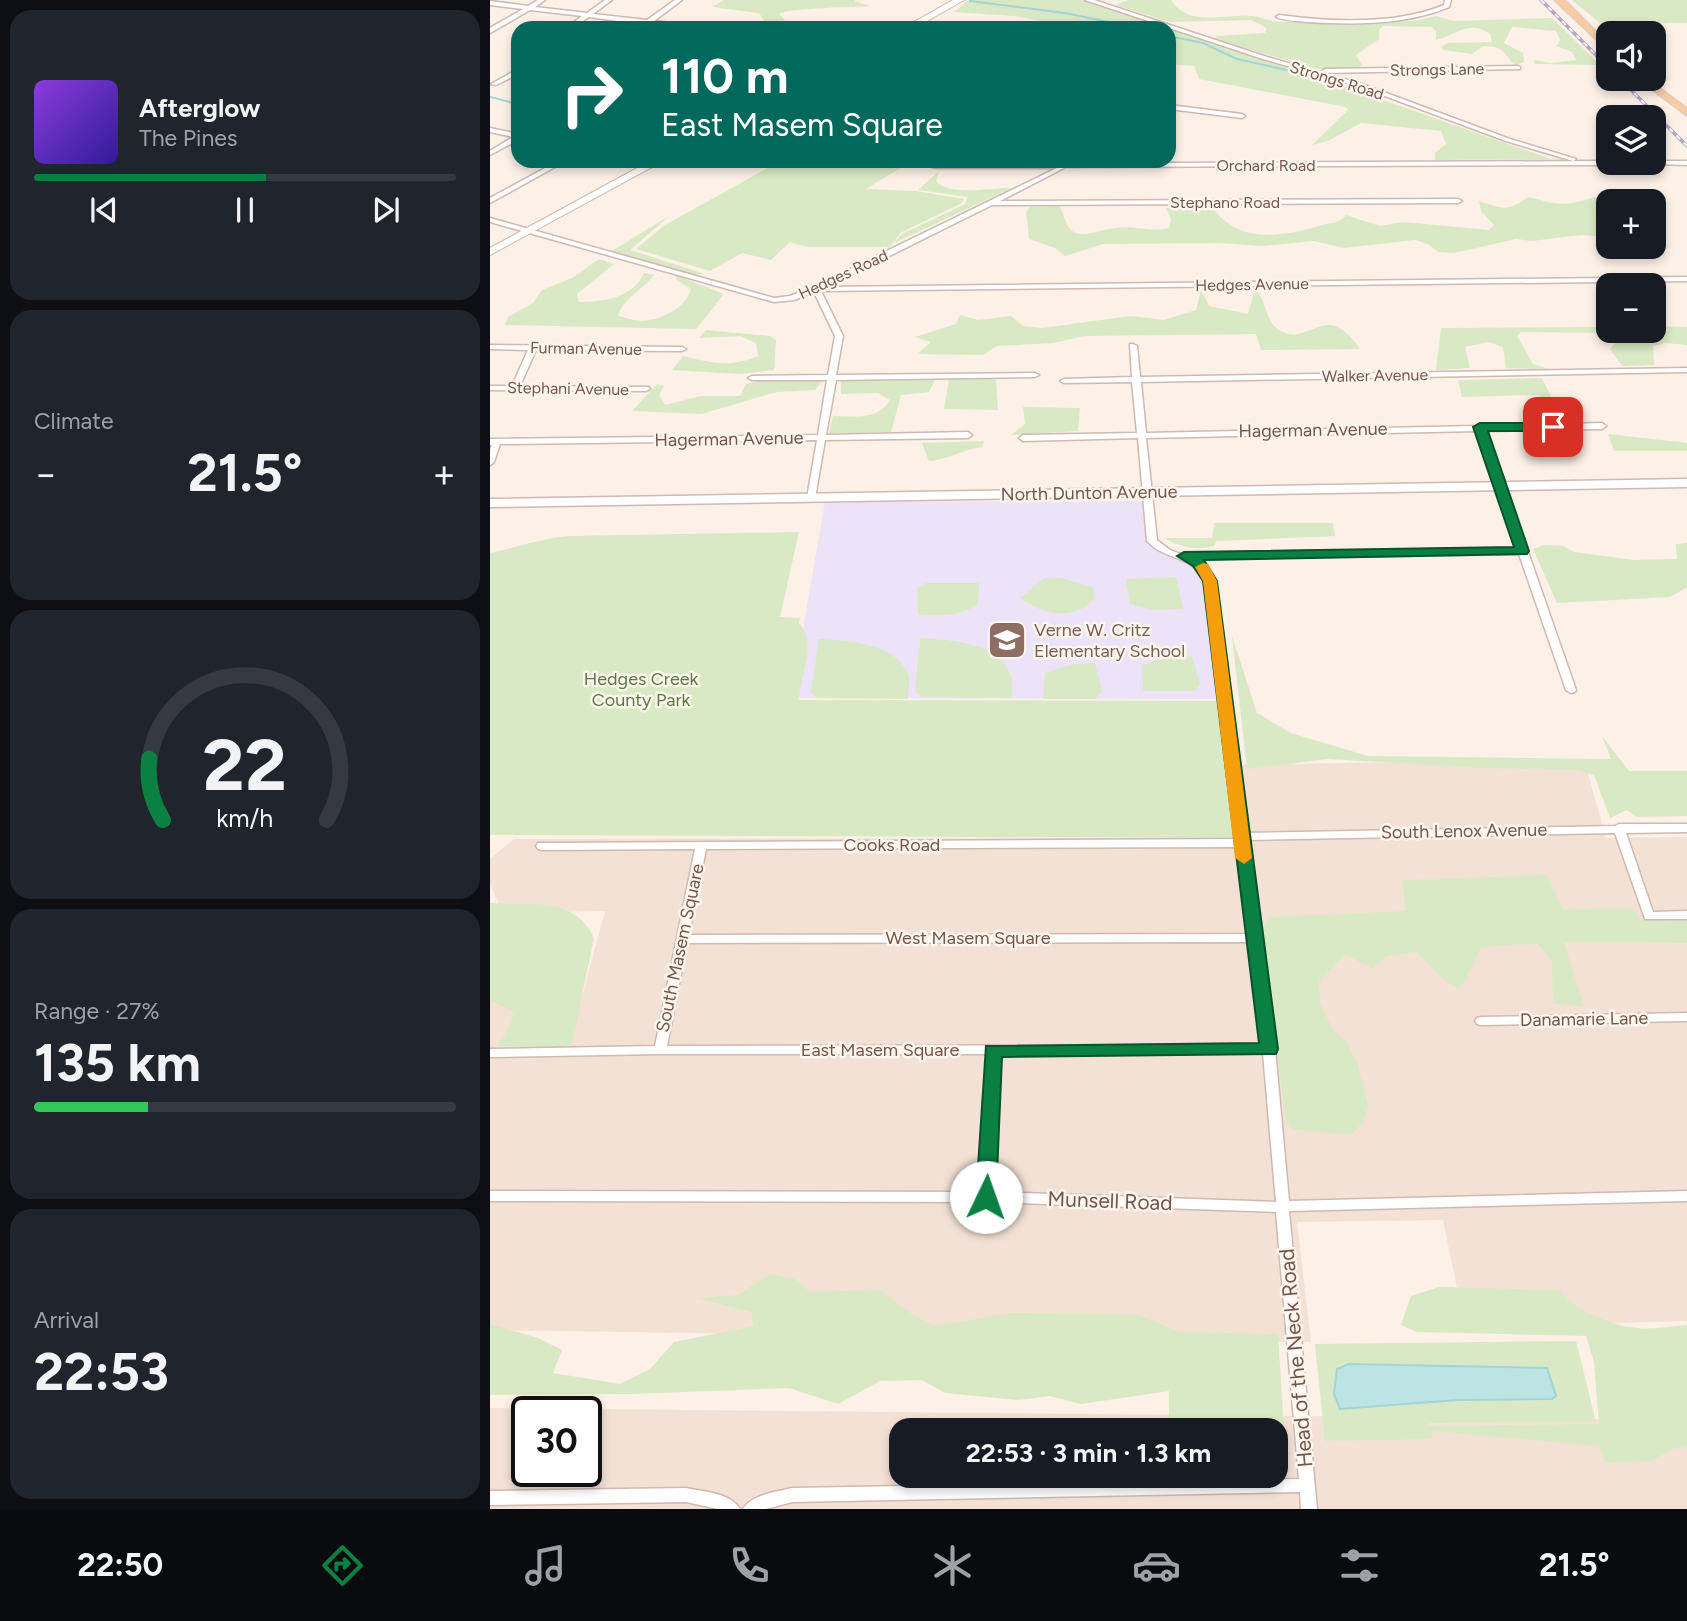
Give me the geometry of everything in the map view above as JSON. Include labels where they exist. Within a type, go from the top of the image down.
[{"type":"main road","points":[[921,21],[960,0]]},
{"type":"main road","points":[[1559,0],[1596,36]]},
{"type":"main road","points":[[1659,91],[1687,113]]},
{"type":"main road","points":[[490,252],[645,168]]},
{"type":"street","points":[[491,30],[542,0]]},
{"type":"street","points":[[579,21],[610,0]]},
{"type":"street","points":[[649,21],[679,0]]},
{"type":"street","name":"Strongs Road","points":[[1088,0],[1152,21]]},
{"type":"street","points":[[1279,17],[1412,18],[1439,11],[1447,6],[1448,0]]},
{"type":"street","points":[[490,3],[639,21]]},
{"type":"street","name":"Strongs Road","points":[[1176,29],[1314,71],[1508,140],[1585,163]]},
{"type":"street","name":"Strongs Lane","points":[[1314,71],[1518,68]]},
{"type":"street","points":[[495,84],[510,76]]},
{"type":"street","points":[[1176,108],[1242,116]]},
{"type":"street","points":[[490,130],[511,135]]},
{"type":"street","points":[[491,153],[511,141]]},
{"type":"street","name":"Orchard Road","points":[[1176,165],[1596,163]]},
{"type":"street","points":[[1666,163],[1687,163]]},
{"type":"street","points":[[490,201],[551,168]]},
{"type":"street","name":"Hedges Road","points":[[490,220],[774,300],[791,298],[816,289],[1061,168]]},
{"type":"street","name":"Stephano Road","points":[[991,203],[1458,201]]},
{"type":"street","name":"Hedges Avenue","points":[[816,289],[1687,279]]},
{"type":"street","points":[[811,498],[839,336],[816,289]]},
{"type":"street","points":[[1133,346],[1138,378],[1146,493]]},
{"type":"street","name":"Furman Avenue","points":[[490,347],[682,349]]},
{"type":"street","points":[[515,388],[533,348]]},
{"type":"street","name":"Walker Avenue","points":[[1064,381],[1687,370]]},
{"type":"street","points":[[752,378],[1035,375]]},
{"type":"street","name":"Stephani Avenue","points":[[490,388],[646,389]]},
{"type":"street","name":"Hagerman Avenue","points":[[1023,438],[1602,426]]},
{"type":"street","points":[[1480,427],[1571,690]]},
{"type":"street","name":"Hagerman Avenue","points":[[494,442],[968,435]]},
{"type":"street","points":[[490,461],[494,442]]},
{"type":"street","name":"North Dunton Avenue","points":[[490,503],[1687,483]]},
{"type":"street","name":"Head of the Neck Road","points":[[1146,493],[1152,541],[1158,549],[1198,563],[1210,581],[1269,1049],[1309,1509]]},
{"type":"street","points":[[1184,556],[1522,551]]},
{"type":"street","points":[[1619,828],[1649,916],[1687,915]]},
{"type":"street","name":"South Lenox Avenue","points":[[1241,840],[1687,828]]},
{"type":"street","name":"Cooks Road","points":[[542,846],[1241,840]]},
{"type":"street","name":"South Masem Square","points":[[660,1049],[701,846]]},
{"type":"street","name":"West Masem Square","points":[[682,939],[1254,937]]},
{"type":"street","name":"Danamarie Lane","points":[[1481,1021],[1687,1017]]},
{"type":"street","name":"East Masem Square","points":[[490,1053],[660,1049],[1269,1049]]},
{"type":"street","points":[[986,1197],[993,1050]]},
{"type":"street","name":"Munsell Road","points":[[490,1196],[986,1197],[1283,1207],[1687,1196]]},
{"type":"street","points":[[751,1509],[769,1500],[792,1495],[1307,1485]]},
{"type":"street","points":[[490,1497],[686,1495],[718,1501],[732,1509]]},
{"type":"shaded area","name":"Verne W. Critz Elementary School","points":[[1144,501],[1151,545],[1193,565],[1202,573],[1220,699],[791,698],[825,502]]},
{"type":"shaded area","points":[[1584,759],[1606,838],[1687,837],[1687,1321],[1465,1327],[1443,1220],[1297,1222],[1311,1342],[490,1330],[490,990],[570,1041],[605,911],[502,913],[490,883],[490,859],[514,839],[1234,838],[1225,765]]},
{"type":"shaded area","points":[[490,1408],[511,1408],[511,1487],[602,1487],[602,1409],[1687,1420],[1687,1509],[490,1509]]},
{"type":"green space","points":[[724,0],[856,0],[854,1],[870,6],[784,12],[779,14],[785,20],[783,21],[764,21],[759,13],[712,7]]},
{"type":"green space","points":[[969,0],[1081,0],[1146,21],[1043,21],[954,12]]},
{"type":"green space","points":[[1129,0],[1171,0],[1179,9],[1199,17],[1247,16],[1279,22],[1414,21],[1436,16],[1454,21],[1552,18],[1596,61],[1596,65],[1535,64],[1534,60],[1550,63],[1576,60],[1572,52],[1556,46],[1560,40],[1556,31],[1512,27],[1504,43],[1523,53],[1524,62],[1515,65],[1495,47],[1483,46],[1472,54],[1443,50],[1442,46],[1448,43],[1492,42],[1490,34],[1482,30],[1469,28],[1436,40],[1436,32],[1432,27],[1383,26],[1379,30],[1379,39],[1356,55],[1362,65],[1360,68],[1316,69],[1215,39],[1217,36],[1265,33],[1267,28],[1251,20],[1167,21],[1115,5]]},
{"type":"green space","points":[[1572,0],[1687,0],[1687,23],[1598,21]]},
{"type":"green space","points":[[1176,31],[1323,79],[1551,159],[1435,160],[1435,153],[1446,144],[1441,131],[1361,123],[1328,141],[1312,145],[1348,110],[1346,107],[1199,79],[1194,66],[1176,65]]},
{"type":"green space","points":[[767,168],[900,168],[866,189],[916,191],[964,199],[962,203],[900,233],[890,247],[807,247],[790,242],[771,260],[742,253],[710,271],[636,249],[665,225]]},
{"type":"green space","points":[[939,171],[936,181],[950,189],[1012,188],[894,243],[902,234],[965,204],[968,197],[918,190]]},
{"type":"green space","points":[[1528,197],[1562,204],[1595,197],[1596,236],[1581,235],[1532,241],[1516,239],[1454,253],[1438,252],[1428,244],[1415,240],[1344,248],[1313,241],[1263,246],[1220,243],[1103,244],[1065,256],[1055,248],[1029,239],[1026,212],[1030,207],[1060,206],[1070,229],[1082,234],[1122,227],[1156,230],[1169,228],[1171,219],[1166,208],[1211,205],[1221,218],[1233,227],[1247,232],[1276,234],[1292,233],[1338,221],[1346,215],[1380,226],[1403,222],[1489,230],[1494,225],[1481,211],[1479,201],[1505,208]]},
{"type":"green space","points":[[669,216],[630,250],[705,274],[686,274],[612,251]]},
{"type":"green space","points":[[599,259],[614,264],[577,294],[579,302],[616,297],[633,288],[644,273],[654,275],[628,300],[618,316],[638,321],[672,312],[684,302],[691,289],[677,280],[675,275],[724,294],[696,329],[505,325],[508,317],[533,303],[542,290],[572,278]]},
{"type":"green space","points":[[1201,289],[1209,306],[1248,314],[1255,289],[1271,322],[1279,330],[1300,334],[1327,325],[1337,327],[1360,349],[1261,350],[1256,334],[1084,336],[1054,343],[997,346],[983,355],[917,354],[931,342],[915,337],[956,324],[960,315],[978,320],[1011,316],[1023,326],[1042,328],[1131,316],[1164,320],[1196,310]]},
{"type":"green space","points":[[1666,326],[1687,327],[1687,345],[1665,343]]},
{"type":"green space","points":[[1596,327],[1596,333],[1521,332],[1517,336],[1533,364],[1549,369],[1506,368],[1503,347],[1488,342],[1465,347],[1470,368],[1436,370],[1441,328]]},
{"type":"green space","points":[[706,330],[770,336],[776,340],[774,370],[741,374],[672,370],[683,356],[730,363],[758,356],[756,343],[740,336],[699,338]]},
{"type":"green space","points":[[1615,343],[1665,343],[1653,346],[1654,365],[1622,366],[1610,349]]},
{"type":"green space","points":[[1542,378],[1562,420],[1549,420],[1540,395],[1462,397],[1458,380]]},
{"type":"green space","points":[[766,379],[824,379],[815,390],[777,392],[701,414],[632,411],[657,384],[664,386],[659,395],[665,405],[701,396],[740,396],[746,384]]},
{"type":"green space","points":[[949,379],[996,379],[998,410],[944,409]]},
{"type":"green space","points":[[935,380],[929,392],[901,395],[891,432],[829,434],[833,416],[872,414],[885,407],[890,400],[878,393],[841,394],[841,381]]},
{"type":"green space","points":[[1023,407],[1080,408],[1078,431],[1011,435],[1025,424]]},
{"type":"green space","points":[[1608,434],[1687,443],[1687,451],[1614,451]]},
{"type":"green space","points":[[984,441],[983,447],[929,461],[922,443]]},
{"type":"green space","points":[[1214,523],[1333,523],[1335,536],[1216,541],[1214,546],[1201,548],[1182,546],[1164,538],[1212,538]]},
{"type":"green space","name":"Hedges Creek County Park","points":[[799,532],[780,617],[800,618],[799,623],[807,641],[808,650],[799,700],[1217,701],[1235,838],[490,835],[490,553],[570,536]]},
{"type":"green space","points":[[1687,543],[1687,587],[1670,597],[1557,603],[1533,549],[1544,545],[1563,546],[1574,552],[1634,560],[1677,559],[1676,544]]},
{"type":"green space","points":[[1176,577],[1183,609],[1153,610],[1130,604],[1126,579]]},
{"type":"green space","points":[[1045,578],[1062,578],[1094,588],[1095,598],[1078,611],[1058,613],[1038,609],[1020,598]]},
{"type":"green space","points":[[926,583],[979,583],[978,604],[957,613],[918,615],[917,588]]},
{"type":"green space","points":[[1232,636],[1257,713],[1291,733],[1368,756],[1611,759],[1602,736],[1629,771],[1687,771],[1687,816],[1637,817],[1627,810],[1610,818],[1594,775],[1577,770],[1482,768],[1328,759],[1247,769]]},
{"type":"green space","points":[[920,638],[972,645],[996,656],[1005,664],[1011,676],[1012,698],[921,697],[915,691]]},
{"type":"green space","points":[[819,639],[871,646],[894,656],[909,676],[908,699],[817,698],[811,692]]},
{"type":"green space","points":[[1171,656],[1192,656],[1200,684],[1194,691],[1143,691],[1142,665]]},
{"type":"green space","points":[[1095,663],[1102,691],[1095,699],[1043,699],[1045,673],[1073,664]]},
{"type":"green space","points":[[1547,875],[1562,909],[1633,908],[1642,920],[1687,921],[1687,943],[1564,942],[1584,1007],[1553,1003],[1552,961],[1538,944],[1481,947],[1461,989],[1445,981],[1417,952],[1386,956],[1372,969],[1345,954],[1319,981],[1320,1004],[1333,1030],[1345,1040],[1358,1065],[1368,1106],[1363,1122],[1351,1135],[1292,1129],[1286,1122],[1261,931],[1270,917],[1406,911],[1402,880]]},
{"type":"green space","points":[[490,903],[550,905],[575,915],[586,924],[594,938],[572,1044],[561,1048],[496,1046],[508,1031],[514,1012],[490,1000]]},
{"type":"green space","points":[[770,1274],[795,1279],[810,1292],[880,1290],[913,1315],[936,1326],[1009,1313],[1136,1314],[1180,1332],[1278,1334],[1283,1418],[1169,1418],[1169,1391],[1081,1404],[1050,1396],[1019,1400],[945,1393],[922,1380],[880,1381],[838,1404],[789,1388],[632,1394],[490,1395],[490,1324],[538,1338],[562,1350],[553,1373],[620,1384],[650,1369],[674,1342],[754,1326],[751,1312],[698,1298],[738,1295]]},
{"type":"green space","points":[[1439,1287],[1559,1290],[1583,1310],[1617,1324],[1643,1328],[1687,1325],[1687,1447],[1672,1449],[1652,1461],[1606,1463],[1599,1446],[1431,1431],[1433,1439],[1325,1441],[1315,1344],[1576,1341],[1596,1422],[1428,1423],[1429,1426],[1599,1424],[1594,1362],[1586,1336],[1417,1332],[1401,1325],[1411,1296]]},
{"type":"water","points":[[1349,1364],[1547,1368],[1556,1396],[1552,1399],[1458,1400],[1340,1409],[1334,1394],[1337,1369]]},
{"type":"waterway","points":[[970,1],[1065,13],[1104,21]]},
{"type":"waterway","points":[[1176,37],[1203,43],[1237,59],[1313,76]]},
{"type":"waterway","points":[[490,97],[511,102]]},
{"type":"railway","points":[[1541,0],[1596,55]]},
{"type":"railway","points":[[1632,91],[1687,146]]},
{"type":"slow traffic","points":[[1203,567],[1210,581],[1244,858]]},
{"type":"place","name":"Verne W. Critz Elementary School","points":[[1007,640]]},
{"type":"route","points":[[986,1197],[993,1050],[1269,1049],[1210,581],[1207,572],[1198,563],[1184,556],[1522,551],[1480,427],[1553,427]]}]
